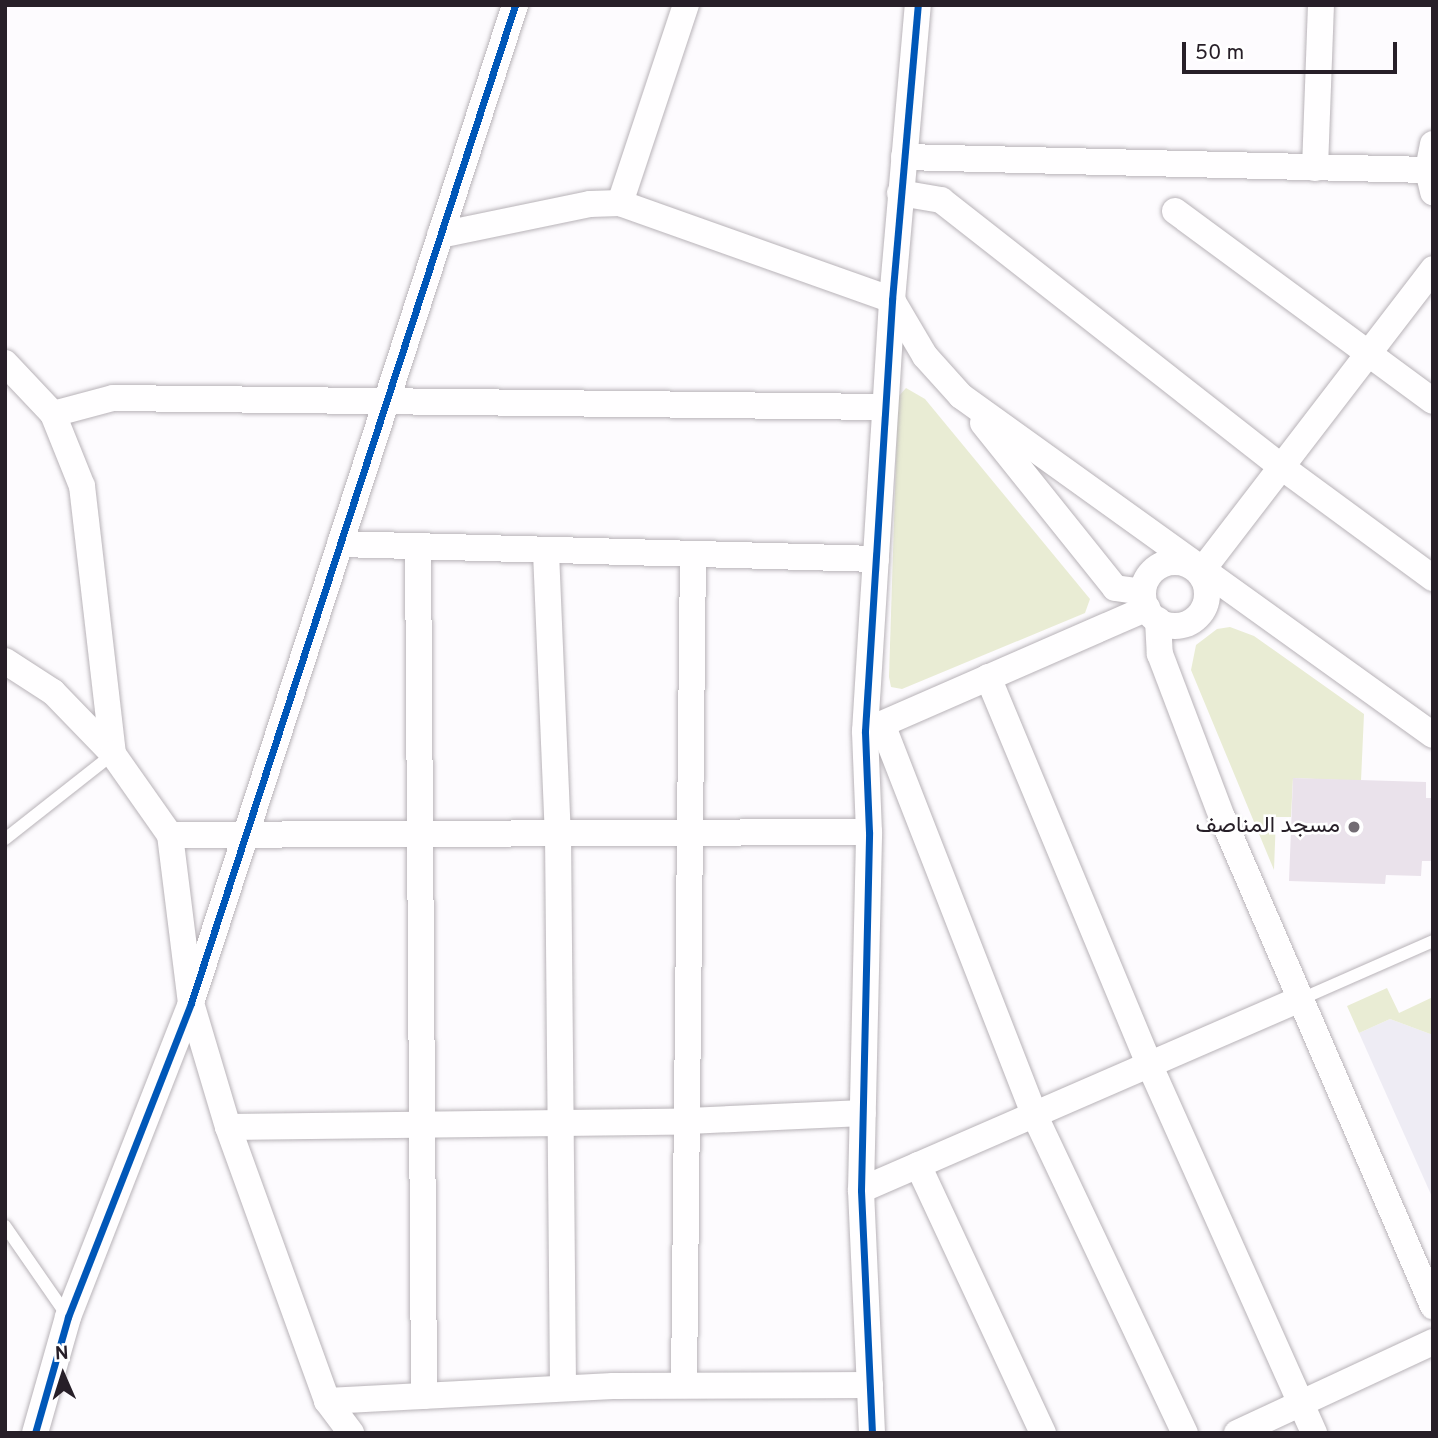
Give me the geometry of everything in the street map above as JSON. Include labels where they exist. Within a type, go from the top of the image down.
[{"type":"street","points":[[35,1433],[68,1317],[191,1003],[515,5]]},
{"type":"street","points":[[620,203],[686,5]]},
{"type":"street","points":[[872,1433],[861,1189],[876,559],[900,193],[918,5]]},
{"type":"street","points":[[1315,168],[1321,5]]},
{"type":"street","points":[[904,157],[1431,169]]},
{"type":"street","points":[[900,193],[941,200],[1283,468],[1433,578]]},
{"type":"street","points":[[440,235],[590,204],[620,203],[892,300],[925,356],[961,396],[1115,588],[1179,625],[1198,616],[1207,596],[1200,573],[961,396]]},
{"type":"street","points":[[1175,211],[1433,401]]},
{"type":"street","points":[[1200,573],[1433,269]]},
{"type":"street","points":[[5,363],[53,414],[82,486],[113,754]]},
{"type":"street","points":[[53,414],[113,398],[884,407]]},
{"type":"street","points":[[340,544],[418,549],[876,559]]},
{"type":"street","points":[[418,549],[417,835],[424,1396]]},
{"type":"street","points":[[546,552],[558,834],[563,1388]]},
{"type":"street","points":[[684,1385],[693,555]]},
{"type":"street","points":[[1433,735],[1250,602],[1186,564],[1167,563],[1150,574],[1149,607],[1169,679],[1301,999],[1433,1306]]},
{"type":"street","points":[[873,727],[1149,607]]},
{"type":"street","points":[[5,661],[53,692],[113,754],[170,835],[191,1003],[228,1127],[327,1401],[351,1433]]},
{"type":"street","points":[[988,677],[1150,1066],[1314,1433]]},
{"type":"street","points":[[873,727],[1034,1114],[1185,1433]]},
{"type":"street","points":[[170,835],[869,832]]},
{"type":"street","points":[[861,1189],[1301,999]]},
{"type":"street","points":[[228,1127],[421,1122],[561,1124],[863,1113]]},
{"type":"street","points":[[918,1164],[1042,1433]]},
{"type":"street","points":[[1237,1433],[1433,1342]]},
{"type":"street","points":[[327,1401],[563,1388],[870,1385]]},
{"type":"lane","points":[[5,839],[113,754]]},
{"type":"lane","points":[[1301,999],[1433,940]]},
{"type":"lane","points":[[5,1226],[68,1317]]},
{"type":"shaded area","points":[[1390,1019],[1433,1035],[1433,1199],[1359,1033]]},
{"type":"green space","points":[[906,388],[925,399],[1090,599],[1085,613],[902,689],[891,687],[889,677],[898,397]]},
{"type":"green space","points":[[1230,627],[1254,636],[1364,714],[1361,781],[1293,778],[1291,817],[1276,817],[1274,870],[1191,670],[1196,645],[1217,629]]},
{"type":"green space","points":[[1387,988],[1399,1013],[1433,997],[1433,1035],[1390,1019],[1359,1033],[1347,1006]]},
{"type":"building","name":"مسجد المناصف","points":[[1293,778],[1426,782],[1426,798],[1433,798],[1433,861],[1422,861],[1421,876],[1386,875],[1385,884],[1289,881]]},
{"type":"cycle path","points":[[35,1433],[68,1317],[191,1003],[515,5]]},
{"type":"cycle path","points":[[872,1433],[861,1190],[869,832],[865,731],[892,300],[918,5]]},
{"type":"place","name":"مسجد المناصف","points":[[1354,827]]}]
